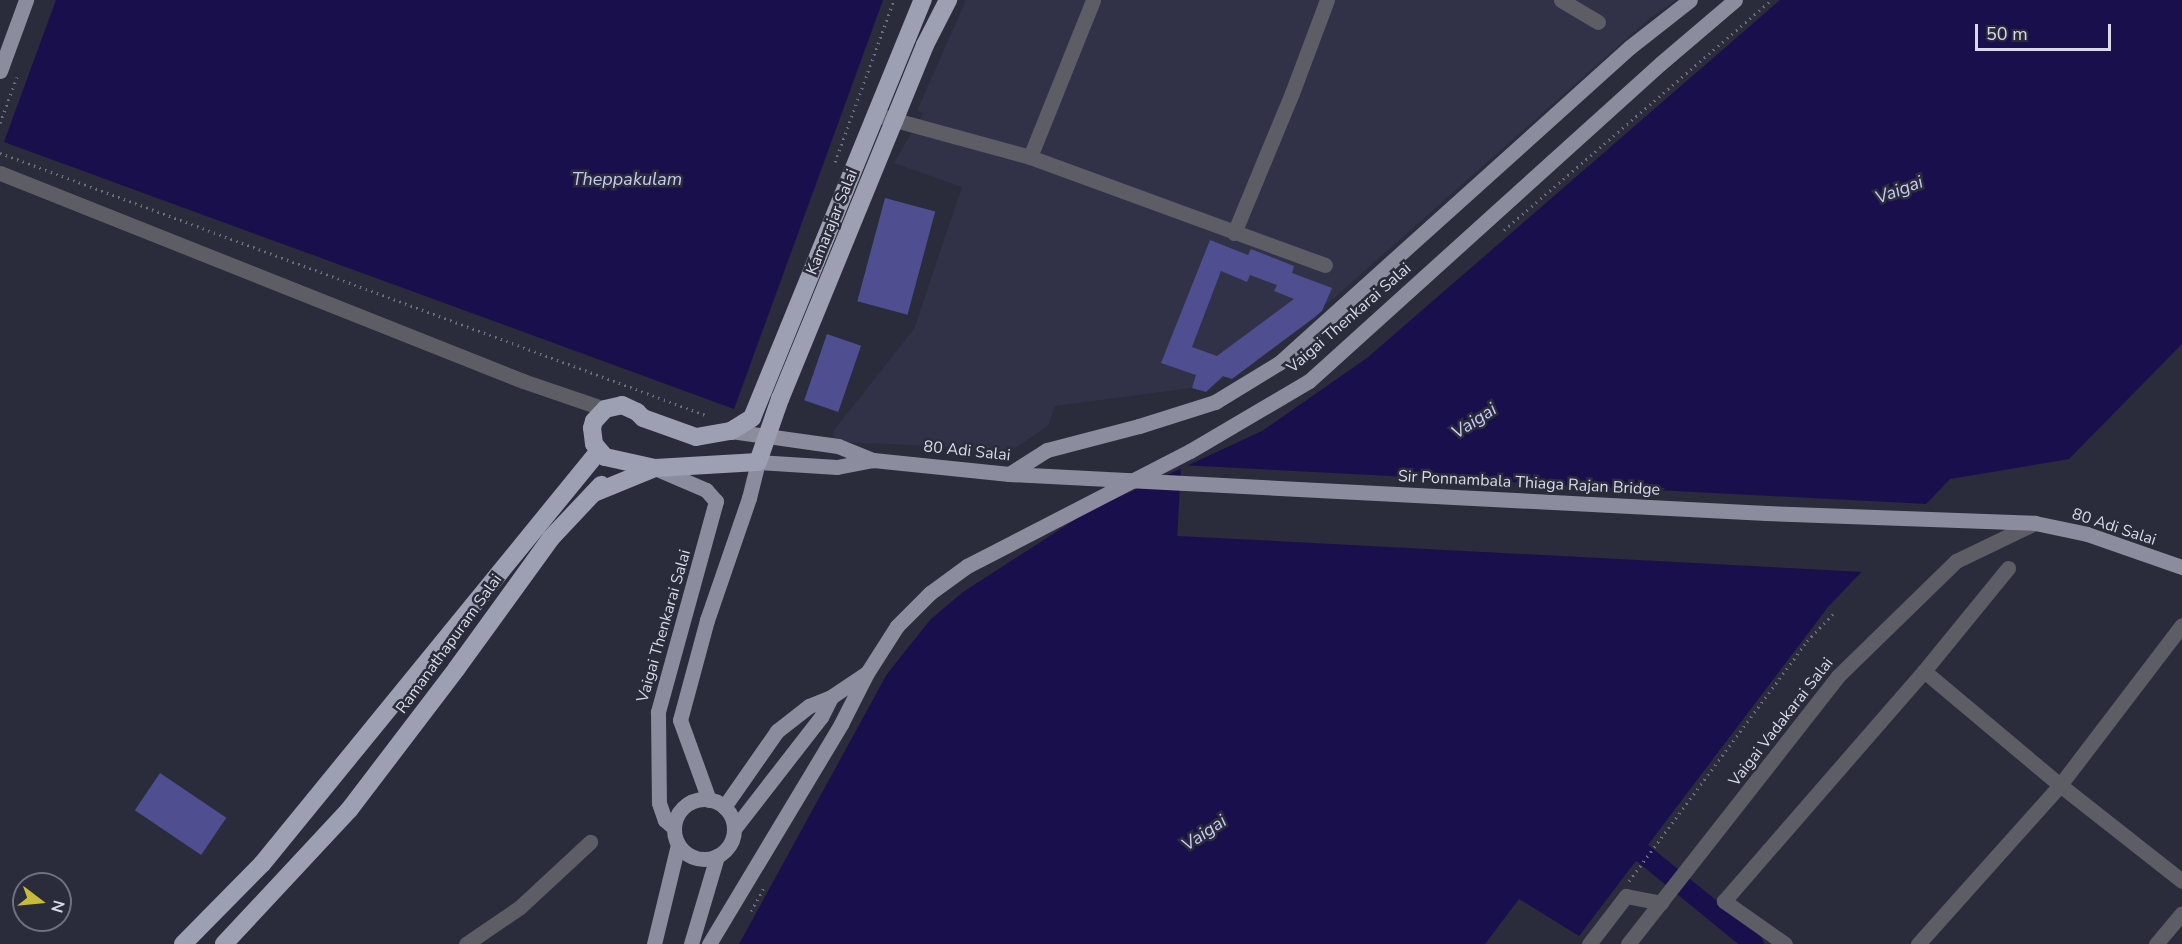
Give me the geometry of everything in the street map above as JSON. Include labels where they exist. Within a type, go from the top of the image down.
[{"type":"highway","name":"Kamarajar Salai","points":[[731,431],[752,418],[923,0]]},
{"type":"highway","name":"Kamarajar Salai","points":[[758,462],[765,436],[925,45],[948,0]]},
{"type":"highway","points":[[655,468],[605,457],[598,452],[594,444],[592,428],[594,421],[605,409],[613,406],[630,407],[642,418],[696,437],[731,431]]},
{"type":"highway","name":"Ramanathapuram Salai","points":[[183,944],[262,864],[598,452]]},
{"type":"highway","points":[[594,493],[622,461]]},
{"type":"highway","name":"Ramanathapuram Salai","points":[[224,944],[349,810],[550,538],[594,493],[655,468],[758,462]]},
{"type":"main road","points":[[0,71],[26,0]]},
{"type":"main road","name":"Vaigai Thenkarai Salai","points":[[1009,474],[1047,450],[1139,426],[1215,402],[1279,363],[1630,47],[1690,0]]},
{"type":"main road","name":"Vaigai Thenkarai Salai","points":[[709,944],[841,724],[867,673],[897,626],[930,592],[967,566],[1190,451],[1309,381],[1661,63],[1735,0]]},
{"type":"main road","name":"80 Adi Salai","points":[[731,431],[838,446],[873,460],[1009,474],[1059,475]]},
{"type":"main road","name":"80 Adi Salai","points":[[758,462],[837,467],[873,460]]},
{"type":"main road","points":[[709,800],[680,720],[707,620],[749,498],[758,462]]},
{"type":"main road","name":"Vaigai Thenkarai Salai","points":[[655,468],[706,490],[716,501],[658,712],[659,803],[665,819],[674,828]]},
{"type":"main road","name":"Sir Ponnambala Thiaga Rajan Bridge","points":[[1059,475],[1999,523]]},
{"type":"main road","name":"80 Adi Salai","points":[[1999,523],[2035,523],[2087,534],[2182,567]]},
{"type":"main road","name":"Vaigai Thenkarai Salai","points":[[734,829],[821,717],[831,697],[867,673]]},
{"type":"main road","points":[[724,807],[777,731],[809,706],[831,697]]},
{"type":"main road","points":[[654,944],[678,845],[674,828],[675,820],[685,806],[700,799],[709,800],[724,807],[733,821],[734,829],[729,845],[717,856],[691,944]]},
{"type":"main road","points":[[678,845],[691,856],[700,859],[717,856]]},
{"type":"street","points":[[1030,157],[1093,0]]},
{"type":"street","points":[[1234,233],[1292,93],[1327,0]]},
{"type":"street","points":[[1562,0],[1598,22]]},
{"type":"street","points":[[876,113],[894,121],[1030,157],[1325,265]]},
{"type":"street","points":[[0,173],[523,381],[605,409]]},
{"type":"street","name":"Vaigai Vadakarai Salai","points":[[1628,944],[1688,871],[1838,676],[1956,561],[2035,523]]},
{"type":"street","points":[[1785,944],[1724,901],[1924,671],[2008,568]]},
{"type":"street","points":[[1918,944],[2060,785],[2182,625]]},
{"type":"street","points":[[1924,671],[2060,785],[2182,881]]},
{"type":"street","points":[[466,944],[520,907],[590,842]]},
{"type":"street","points":[[1589,944],[1626,896],[1661,903]]},
{"type":"street","points":[[2156,944],[2182,914]]},
{"type":"path","points":[[834,167],[894,0]]},
{"type":"path","points":[[0,153],[714,418]]},
{"type":"path","points":[[1637,870],[1807,641],[1834,612]]},
{"type":"shaded area","points":[[966,0],[1676,0],[1650,18],[1335,297],[1214,385],[1055,406],[1048,426],[1012,450],[846,442],[833,437],[834,430],[914,329],[962,187],[894,163],[923,113],[917,111]]},
{"type":"water","name":"Theppakulam","points":[[56,0],[883,0],[734,409],[4,142]]},
{"type":"water","name":"Vaigai","points":[[1780,0],[2182,0],[2182,344],[2069,459],[1950,479],[1828,607],[1579,936],[1519,899],[1485,944],[739,944],[887,674],[930,620],[963,592],[1087,512],[1262,431],[1367,358]]},
{"type":"pier","points":[[1181,465],[1931,504],[1927,575],[1177,536]]},
{"type":"building","points":[[885,198],[935,211],[908,315],[857,301]]},
{"type":"building","points":[[1210,240],[1248,255],[1251,249],[1294,266],[1292,273],[1332,288],[1322,311],[1315,317],[1232,379],[1223,376],[1206,392],[1192,388],[1196,375],[1161,363]],"holes":[[[1221,271],[1247,282],[1250,275],[1277,285],[1274,291],[1294,299],[1217,356],[1192,347]]]},
{"type":"building","points":[[827,334],[861,346],[838,412],[804,400]]},
{"type":"building","points":[[160,773],[226,818],[201,855],[135,810]]},
{"type":"waterway","points":[[1620,838],[1640,851],[1754,944]]}]
